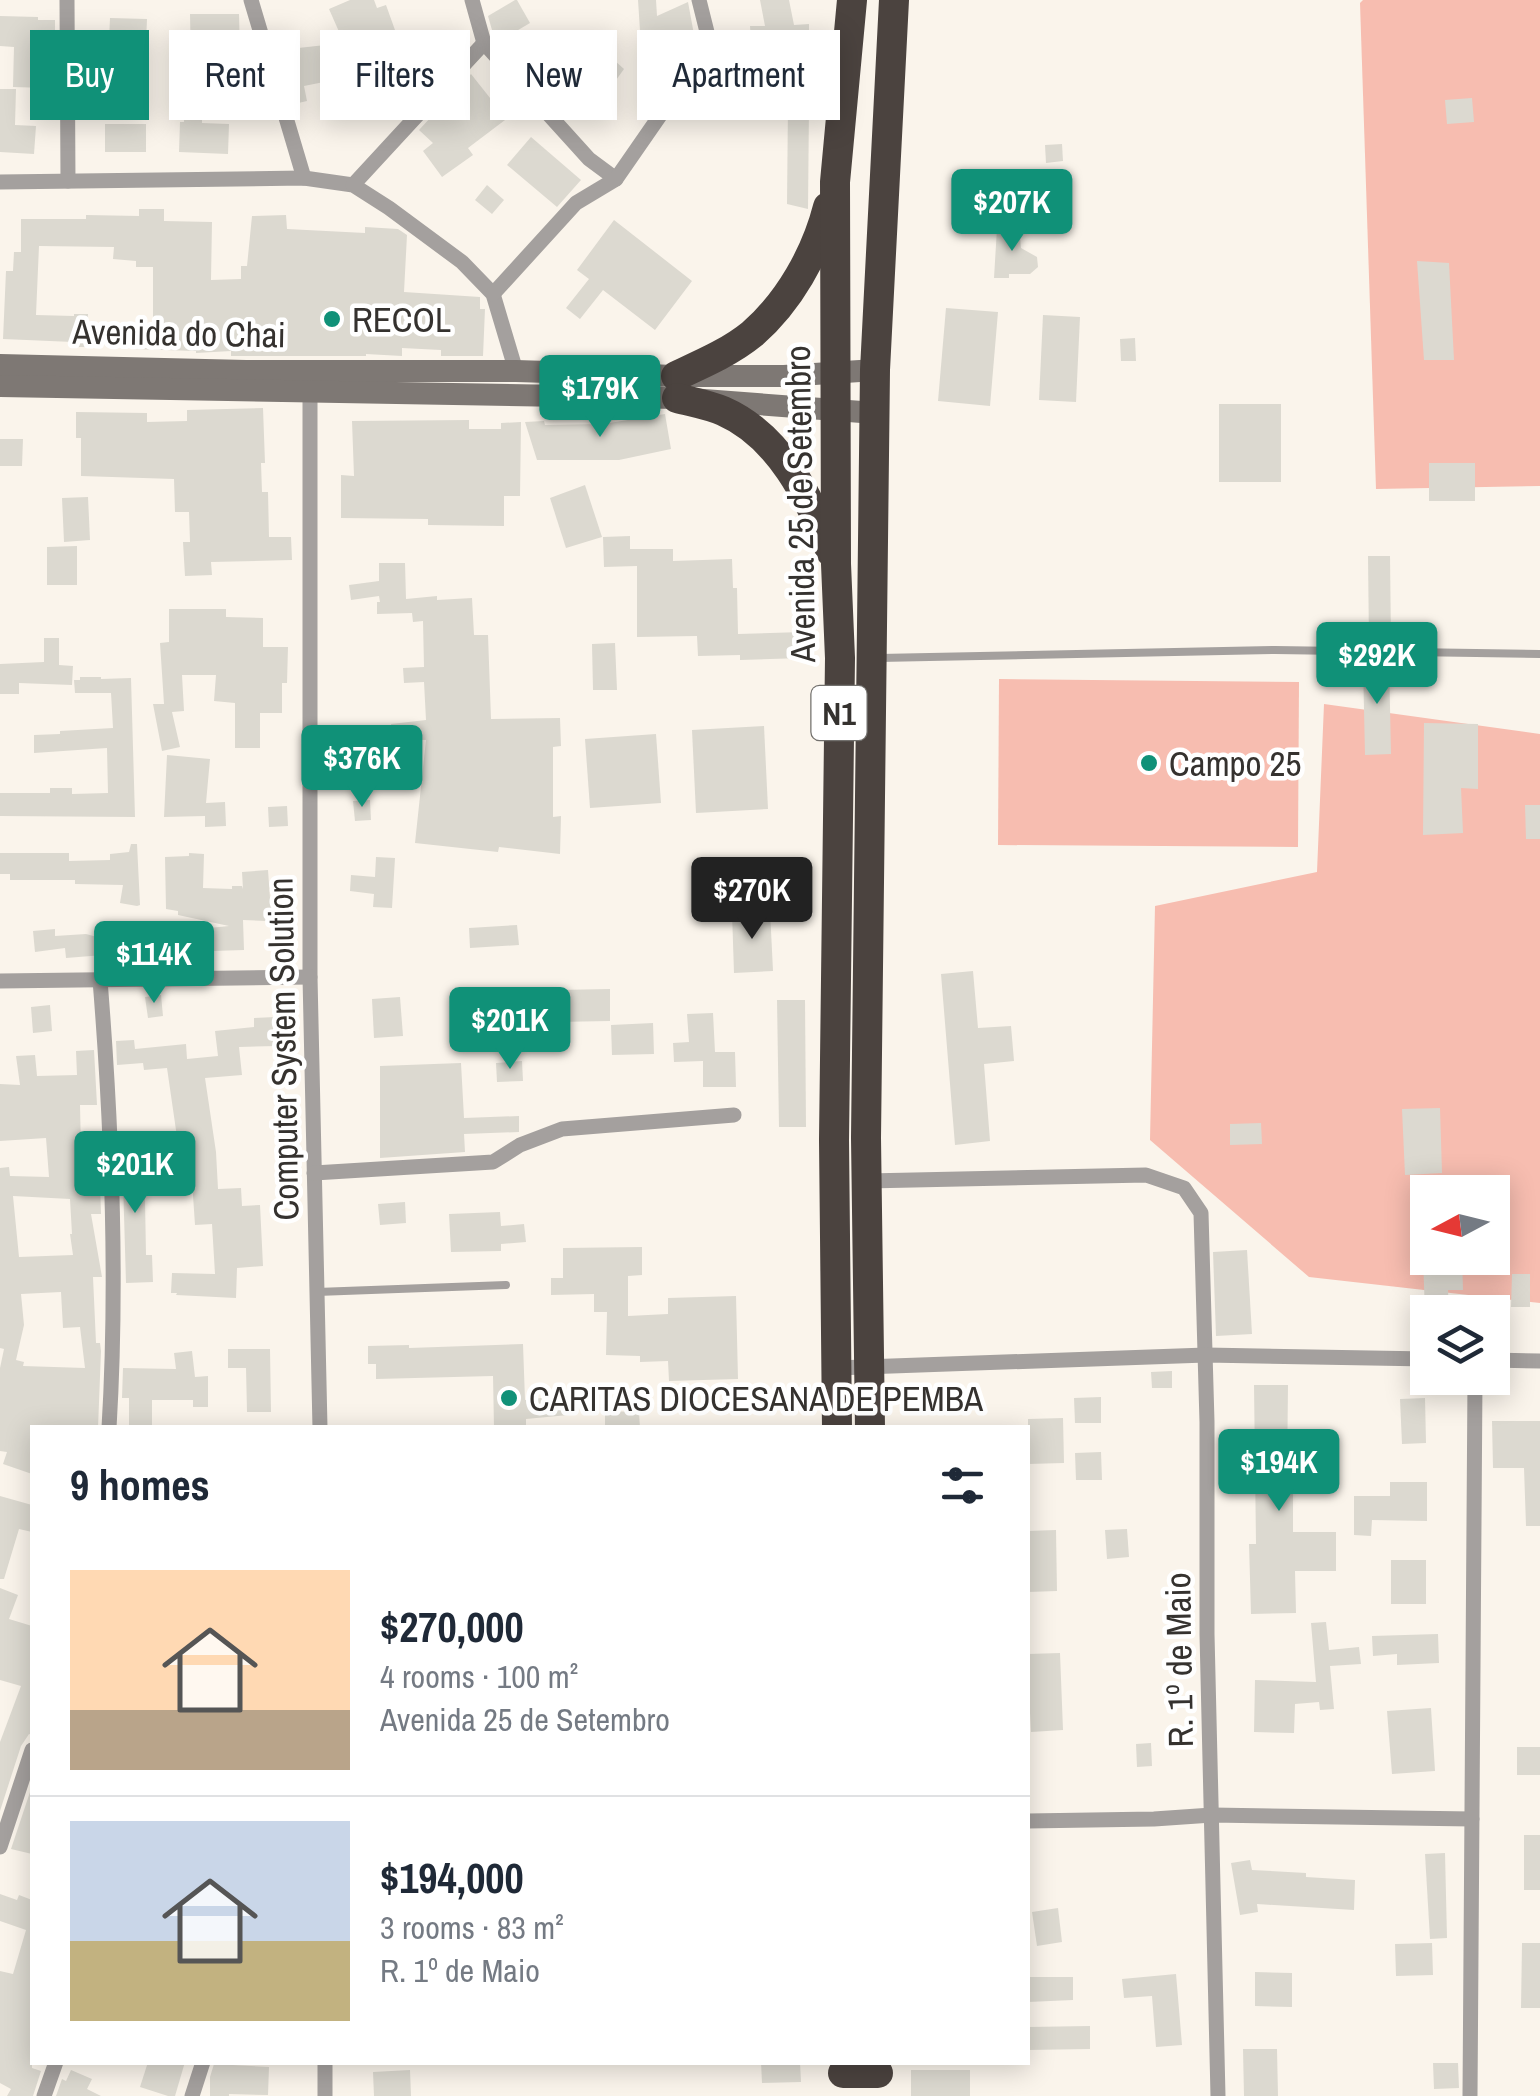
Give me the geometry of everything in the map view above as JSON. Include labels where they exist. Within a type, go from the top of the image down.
[{"type":"highway","name":"Avenida 25 de Setembro","points":[[837,1425],[834,1140],[840,658],[836,564],[835,182],[852,0]]},
{"type":"highway","name":"Avenida 25 de Setembro","points":[[870,1425],[866,1138],[875,370],[894,0]]},
{"type":"highway","points":[[835,182],[808,260],[773,313],[750,336],[677,387],[743,421],[769,442],[792,473],[836,564]]},
{"type":"highway","points":[[834,1140],[866,1138]]},
{"type":"highway","points":[[843,2077],[878,2077]]},
{"type":"main road","name":"Avenida do Chai","points":[[0,365],[246,371],[310,380],[677,387],[875,370]]},
{"type":"main road","name":"Avenida do Chai","points":[[0,386],[310,380],[516,371],[677,387],[835,412],[875,414]]},
{"type":"street","points":[[67,0],[68,180]]},
{"type":"street","points":[[252,0],[304,178]]},
{"type":"street","points":[[472,0],[484,43],[589,160],[616,178]]},
{"type":"street","points":[[493,294],[576,203],[616,178],[704,52],[708,36],[700,0]]},
{"type":"street","points":[[353,185],[484,43]]},
{"type":"street","points":[[0,182],[304,178],[353,185],[450,252],[493,294],[516,371]]},
{"type":"street","name":"Computer System Solution","points":[[310,380],[310,977],[320,1425]]},
{"type":"street","points":[[0,981],[310,977]]},
{"type":"street","points":[[100,980],[112,1213],[109,1425]]},
{"type":"street","points":[[314,1173],[494,1162],[520,1145],[562,1129],[734,1114]]},
{"type":"street","name":"R. 1º de Maio","points":[[867,1181],[1146,1176],[1184,1188],[1201,1213],[1218,2096]]},
{"type":"street","points":[[836,1368],[1206,1355],[1410,1360]]},
{"type":"street","points":[[1510,1360],[1540,1360]]},
{"type":"street","points":[[1470,2096],[1475,1395]]},
{"type":"street","points":[[0,1848],[30,1756]]},
{"type":"street","points":[[1030,1821],[1212,1815],[1472,1819]]},
{"type":"street","points":[[44,2096],[55,2065]]},
{"type":"street","points":[[192,2096],[202,2065]]},
{"type":"street","points":[[325,2065],[325,2096]]},
{"type":"lane","points":[[840,658],[1275,650],[1540,654]]},
{"type":"lane","points":[[317,1292],[506,1286]]},
{"type":"shaded area","points":[[1540,0],[1540,486],[1376,489],[1360,3]]},
{"type":"shaded area","name":"Campo 25","points":[[999,679],[1299,682],[1298,847],[998,845]]},
{"type":"shaded area","points":[[1324,704],[1540,734],[1540,1303],[1510,1300],[1510,1295],[1469,1295],[1309,1277],[1150,1140],[1155,906],[1317,872]]},
{"type":"building","points":[[350,0],[374,0],[377,8],[386,5],[395,30],[338,30],[329,9]]},
{"type":"building","points":[[517,0],[530,23],[518,30],[492,30],[488,16]]},
{"type":"building","points":[[638,0],[656,0],[657,16],[688,2],[693,30],[640,30]]},
{"type":"building","points":[[760,0],[789,0],[794,25],[809,24],[809,30],[750,30],[750,26],[765,26]]},
{"type":"building","points":[[190,14],[239,14],[239,30],[190,30]]},
{"type":"building","points":[[0,16],[55,20],[55,30],[30,30],[30,88],[13,87],[14,47],[0,46]]},
{"type":"building","points":[[110,18],[147,19],[147,30],[109,30]]},
{"type":"building","points":[[320,46],[320,83],[304,86],[307,101],[300,103],[300,48]]},
{"type":"building","points":[[470,75],[490,98],[490,120],[505,120],[468,148],[473,155],[442,177],[423,151],[433,143],[419,130],[428,120],[470,120]]},
{"type":"building","points":[[0,89],[16,89],[15,125],[36,126],[34,154],[0,152]]},
{"type":"building","points":[[1472,98],[1474,122],[1447,124],[1445,100]]},
{"type":"building","points":[[788,120],[809,120],[808,209],[787,204]]},
{"type":"building","points":[[180,122],[229,124],[228,154],[179,152]]},
{"type":"building","points":[[105,124],[146,124],[146,152],[105,152]]},
{"type":"building","points":[[531,137],[581,180],[557,207],[507,165]]},
{"type":"building","points":[[1062,144],[1063,161],[1046,163],[1045,145]]},
{"type":"building","points":[[487,185],[504,200],[492,214],[475,200]]},
{"type":"building","points":[[139,209],[164,209],[164,221],[212,222],[211,280],[241,279],[241,266],[247,266],[252,216],[286,215],[287,229],[365,233],[365,227],[398,229],[407,235],[404,292],[480,297],[480,309],[485,309],[483,356],[441,356],[441,350],[402,348],[402,356],[231,356],[231,351],[132,349],[133,328],[153,329],[153,267],[136,267],[136,261],[113,259],[114,247],[39,246],[36,315],[88,314],[87,347],[72,347],[73,342],[3,339],[6,271],[13,271],[14,252],[21,252],[21,219],[139,216]]},
{"type":"building","points":[[614,220],[692,281],[655,330],[603,290],[580,319],[566,308],[589,279],[577,270]]},
{"type":"building","points":[[1019,225],[1021,248],[1037,257],[1038,267],[1030,274],[994,278],[997,228]]},
{"type":"building","points":[[1417,261],[1449,263],[1454,360],[1424,360]]},
{"type":"building","points":[[946,308],[998,312],[990,406],[938,401]]},
{"type":"building","points":[[1043,315],[1080,317],[1076,402],[1039,400]]},
{"type":"building","points":[[1135,338],[1136,361],[1121,361],[1120,339]]},
{"type":"building","points":[[1219,404],[1281,404],[1281,482],[1219,482]]},
{"type":"building","points":[[263,408],[262,492],[268,492],[269,537],[291,537],[292,560],[211,562],[212,575],[185,576],[183,542],[190,542],[189,512],[175,512],[174,479],[81,476],[76,412],[147,413],[147,422],[187,421],[187,410]]},
{"type":"building","points":[[665,414],[671,449],[619,460],[537,460],[525,422],[603,424]]},
{"type":"building","points":[[469,420],[469,429],[501,429],[501,423],[521,422],[520,496],[504,496],[504,526],[428,525],[428,519],[341,518],[341,475],[354,476],[352,421]]},
{"type":"building","points":[[0,439],[23,439],[22,466],[0,466]]},
{"type":"building","points":[[1429,463],[1475,463],[1475,501],[1429,501]]},
{"type":"building","points":[[585,485],[602,537],[566,548],[550,498]]},
{"type":"building","points":[[88,497],[90,540],[64,542],[62,498]]},
{"type":"building","points":[[630,536],[630,549],[673,549],[673,561],[732,559],[738,634],[802,632],[803,658],[740,660],[740,655],[698,656],[697,636],[637,637],[637,566],[604,567],[603,537]]},
{"type":"building","points":[[77,546],[77,585],[47,585],[47,547]]},
{"type":"building","points":[[1368,556],[1390,556],[1389,644],[1369,644]]},
{"type":"building","points":[[379,563],[405,563],[406,599],[472,598],[474,635],[488,635],[491,719],[560,718],[561,746],[553,747],[553,817],[561,816],[560,854],[415,843],[426,740],[393,739],[391,724],[426,720],[424,682],[404,683],[403,668],[424,667],[423,621],[413,622],[412,613],[377,614],[379,596],[351,600],[349,585],[379,581]]},
{"type":"building","points":[[169,609],[226,609],[226,617],[263,618],[263,647],[288,647],[282,713],[260,713],[260,748],[235,748],[235,703],[214,701],[216,675],[182,675],[184,711],[172,712],[180,747],[162,751],[153,704],[164,704],[160,643],[169,642]]},
{"type":"building","points":[[44,638],[59,638],[59,665],[73,666],[72,685],[19,683],[19,694],[0,694],[0,664],[44,662]]},
{"type":"building","points":[[615,643],[617,690],[593,690],[592,644]]},
{"type":"building","points":[[1369,659],[1389,659],[1391,754],[1365,755],[1363,663],[1369,663]]},
{"type":"building","points":[[131,678],[135,817],[0,816],[0,793],[50,793],[50,788],[72,788],[72,794],[108,793],[107,748],[34,753],[34,735],[113,728],[111,693],[75,693],[74,680]]},
{"type":"building","points":[[1424,723],[1478,724],[1478,789],[1461,788],[1463,833],[1423,835]]},
{"type":"building","points":[[764,726],[768,809],[696,813],[692,730]]},
{"type":"building","points":[[656,734],[661,803],[590,808],[585,739]]},
{"type":"building","points":[[167,755],[210,759],[206,803],[225,802],[226,826],[205,827],[205,816],[164,817]]},
{"type":"building","points":[[370,800],[371,820],[355,821],[353,801]]},
{"type":"building","points":[[1525,805],[1540,805],[1540,839],[1526,839]]},
{"type":"building","points":[[287,806],[288,826],[269,827],[268,807]]},
{"type":"building","points":[[131,844],[137,844],[137,906],[120,903],[123,885],[10,880],[10,874],[0,874],[0,853],[69,853],[69,861],[110,860],[110,854],[129,852]]},
{"type":"building","points":[[204,854],[203,888],[243,889],[242,872],[268,870],[270,898],[288,897],[290,922],[243,920],[244,950],[181,952],[179,931],[229,926],[166,909],[165,857]]},
{"type":"building","points":[[376,857],[395,858],[392,908],[373,907],[374,894],[350,891],[351,875],[375,877]]},
{"type":"building","points":[[770,910],[773,971],[734,973],[732,912]]},
{"type":"building","points":[[517,925],[519,945],[470,948],[469,928]]},
{"type":"building","points":[[55,929],[55,936],[86,934],[112,941],[111,935],[131,933],[132,947],[141,952],[66,958],[65,948],[35,952],[33,931]]},
{"type":"building","points":[[973,971],[978,1028],[1011,1026],[1014,1061],[984,1064],[990,1141],[955,1145],[941,974]]},
{"type":"building","points":[[610,989],[610,1021],[556,1022],[556,990]]},
{"type":"building","points":[[161,995],[163,1016],[148,1018],[145,997]]},
{"type":"building","points":[[400,997],[403,1036],[374,1038],[372,999]]},
{"type":"building","points":[[777,1000],[805,1000],[806,1127],[779,1127]]},
{"type":"building","points":[[50,1005],[52,1031],[33,1033],[31,1007]]},
{"type":"building","points":[[713,1013],[715,1052],[735,1052],[736,1087],[703,1087],[703,1061],[674,1062],[673,1043],[689,1042],[687,1014]]},
{"type":"building","points":[[275,1017],[277,1046],[239,1047],[242,1075],[205,1078],[218,1189],[241,1188],[242,1206],[260,1205],[263,1266],[237,1268],[236,1298],[176,1295],[171,1293],[172,1273],[215,1274],[212,1224],[195,1225],[189,1136],[177,1137],[167,1068],[144,1070],[143,1063],[117,1065],[116,1041],[134,1040],[135,1049],[186,1044],[187,1059],[218,1056],[215,1031],[254,1027],[254,1018]]},
{"type":"building","points":[[653,1023],[654,1054],[612,1055],[611,1025]]},
{"type":"building","points":[[94,1050],[97,1105],[80,1105],[81,1150],[99,1149],[101,1214],[91,1214],[102,1277],[93,1277],[96,1343],[100,1343],[101,1351],[98,1425],[30,1425],[30,1473],[3,1464],[7,1452],[0,1451],[0,1368],[4,1349],[0,1348],[0,1168],[9,1167],[10,1176],[49,1177],[46,1138],[0,1141],[0,1084],[20,1085],[16,1056],[35,1055],[37,1076],[77,1075],[76,1051]],"holes":[[[13,1196],[70,1199],[73,1255],[19,1257]],[[61,1292],[63,1328],[80,1327],[85,1368],[23,1366],[24,1362],[16,1360],[24,1325],[21,1294]]]},
{"type":"building","points":[[522,1061],[523,1081],[497,1082],[496,1063]]},
{"type":"building","points":[[461,1063],[464,1118],[519,1116],[519,1132],[464,1134],[465,1152],[380,1158],[380,1066]]},
{"type":"building","points":[[1440,1108],[1442,1173],[1405,1175],[1402,1109]]},
{"type":"building","points":[[1261,1123],[1262,1144],[1230,1145],[1230,1124]]},
{"type":"building","points":[[144,1145],[146,1255],[152,1255],[153,1282],[126,1283],[122,1146]]},
{"type":"building","points":[[405,1202],[406,1223],[380,1225],[378,1204]]},
{"type":"building","points":[[500,1212],[501,1226],[524,1224],[526,1242],[501,1244],[501,1251],[451,1252],[449,1214]]},
{"type":"building","points":[[642,1247],[642,1275],[628,1276],[628,1316],[668,1314],[668,1298],[736,1296],[738,1379],[669,1381],[668,1361],[640,1362],[640,1356],[606,1355],[607,1312],[594,1312],[594,1294],[551,1295],[551,1278],[563,1278],[563,1248]]},
{"type":"building","points":[[1247,1250],[1252,1334],[1216,1336],[1213,1252]]},
{"type":"building","points":[[1512,1274],[1530,1274],[1530,1307],[1511,1307]]},
{"type":"building","points":[[1424,1275],[1463,1275],[1463,1290],[1448,1290],[1448,1295],[1424,1295]]},
{"type":"building","name":"CARITAS DIOCESANA DE PEMBA","points":[[523,1344],[525,1400],[565,1395],[568,1415],[526,1419],[526,1425],[494,1425],[493,1376],[376,1379],[376,1364],[368,1364],[368,1346]]},
{"type":"building","points":[[228,1349],[270,1349],[271,1412],[247,1412],[246,1368],[228,1368]]},
{"type":"building","points":[[192,1351],[195,1377],[208,1376],[208,1407],[193,1407],[193,1400],[152,1400],[152,1425],[129,1425],[129,1398],[122,1398],[123,1368],[176,1369],[174,1353]]},
{"type":"building","points":[[1172,1371],[1172,1388],[1152,1388],[1151,1372]]},
{"type":"building","points":[[1254,1385],[1288,1385],[1287,1477],[1293,1477],[1293,1532],[1336,1532],[1336,1571],[1295,1571],[1296,1613],[1251,1614],[1249,1544],[1256,1544]]},
{"type":"building","points":[[1101,1397],[1101,1423],[1075,1423],[1074,1398]]},
{"type":"building","points":[[1425,1398],[1426,1443],[1402,1444],[1400,1399]]},
{"type":"building","points":[[605,1411],[639,1412],[640,1425],[605,1425]]},
{"type":"building","points":[[1063,1418],[1064,1463],[1030,1464],[1028,1419]]},
{"type":"building","points":[[1492,1421],[1540,1421],[1540,1526],[1526,1526],[1524,1468],[1493,1468]]},
{"type":"building","points":[[1101,1452],[1102,1480],[1076,1480],[1075,1453]]},
{"type":"building","points":[[1390,1482],[1427,1482],[1427,1521],[1372,1520],[1371,1536],[1354,1535],[1354,1496],[1390,1496]]},
{"type":"building","points":[[0,1496],[30,1504],[30,1532],[19,1529],[4,1579],[0,1579]]},
{"type":"building","points":[[1127,1529],[1129,1557],[1107,1559],[1105,1530]]},
{"type":"building","points":[[1056,1530],[1057,1591],[1030,1592],[1030,1531]]},
{"type":"building","points":[[1391,1560],[1426,1560],[1426,1604],[1391,1604]]},
{"type":"building","points":[[0,1588],[18,1595],[9,1619],[30,1625],[30,1734],[21,1746],[0,1811],[0,1742],[21,1686],[0,1680]]},
{"type":"building","points":[[1326,1622],[1329,1650],[1359,1647],[1361,1664],[1330,1666],[1334,1709],[1320,1710],[1319,1702],[1295,1704],[1294,1733],[1254,1732],[1255,1680],[1316,1682],[1311,1623]]},
{"type":"building","points":[[1438,1634],[1439,1663],[1397,1665],[1397,1654],[1373,1656],[1372,1636]]},
{"type":"building","points":[[1060,1653],[1063,1730],[1031,1732],[1030,1654]]},
{"type":"building","points":[[1431,1708],[1435,1771],[1392,1774],[1387,1711]]},
{"type":"building","points":[[1151,1743],[1152,1766],[1137,1767],[1136,1744]]},
{"type":"building","points":[[1517,1747],[1540,1747],[1540,1775],[1517,1775]]},
{"type":"building","points":[[30,1792],[30,1854],[11,1849]]},
{"type":"building","points":[[1524,1835],[1540,1835],[1540,1890],[1524,1890]]},
{"type":"building","points":[[1445,1853],[1447,1938],[1430,1939],[1425,1854]]},
{"type":"building","points":[[1250,1860],[1252,1870],[1355,1880],[1354,1910],[1257,1904],[1258,1912],[1240,1915],[1231,1863]]},
{"type":"building","points":[[0,1894],[30,1899],[30,2065],[41,2071],[33,2096],[7,2096],[11,2089],[0,2083],[0,1971],[13,1974],[26,1930],[0,1921]]},
{"type":"building","points":[[1058,1908],[1062,1942],[1037,1946],[1032,1912]]},
{"type":"building","points":[[1432,1943],[1433,1975],[1396,1976],[1395,1944]]},
{"type":"building","points":[[1522,1943],[1540,1943],[1540,2008],[1521,2008]]},
{"type":"building","points":[[1255,1972],[1292,1973],[1292,2007],[1255,2006]]},
{"type":"building","points":[[1176,1974],[1182,2045],[1156,2047],[1152,1996],[1124,1998],[1122,1979]]},
{"type":"building","points":[[1030,1977],[1073,1977],[1073,2000],[1030,2002]]},
{"type":"building","points":[[1090,2026],[1090,2049],[1030,2050],[1030,2027]]},
{"type":"building","points":[[1243,2049],[1277,2049],[1278,2096],[1244,2096]]},
{"type":"building","points":[[1433,2063],[1458,2063],[1459,2088],[1434,2089]]},
{"type":"building","points":[[147,2065],[184,2065],[175,2096],[140,2087]]},
{"type":"building","points":[[214,2065],[269,2067],[268,2095],[210,2096]]},
{"type":"building","points":[[761,2065],[800,2065],[801,2082],[762,2083]]},
{"type":"building","points":[[71,2070],[92,2079],[87,2089],[101,2096],[56,2096],[62,2079],[66,2081]]},
{"type":"building","points":[[410,2070],[411,2096],[374,2096],[373,2072]]},
{"type":"building","points":[[911,2070],[970,2070],[970,2096],[911,2096]]},
{"type":"place","name":"RECOL","points":[[332,319]]},
{"type":"place","name":"Campo 25","points":[[1149,763]]},
{"type":"place","name":"CARITAS DIOCESANA DE PEMBA","points":[[509,1398]]}]
